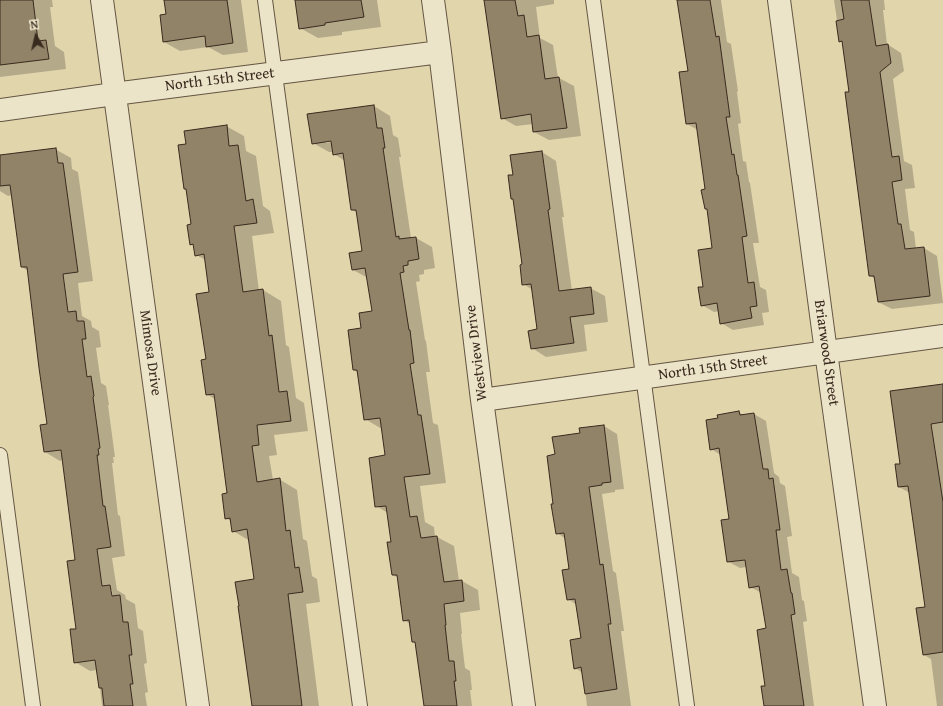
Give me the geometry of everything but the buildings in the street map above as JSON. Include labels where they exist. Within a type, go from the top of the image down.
[{"type":"street","name":"Mimosa Drive","points":[[102,0],[198,706]]},
{"type":"street","name":"Westview Drive","points":[[433,0],[482,400],[524,706]]},
{"type":"street","name":"Briarwood Street","points":[[779,0],[875,706]]},
{"type":"street","name":"North 15th Street","points":[[0,110],[440,52]]},
{"type":"street","name":"North 15th Street","points":[[482,400],[943,336]]},
{"type":"lane","points":[[265,0],[360,706]]},
{"type":"lane","points":[[593,0],[687,706]]},
{"type":"lane","points":[[0,455],[33,706]]}]
